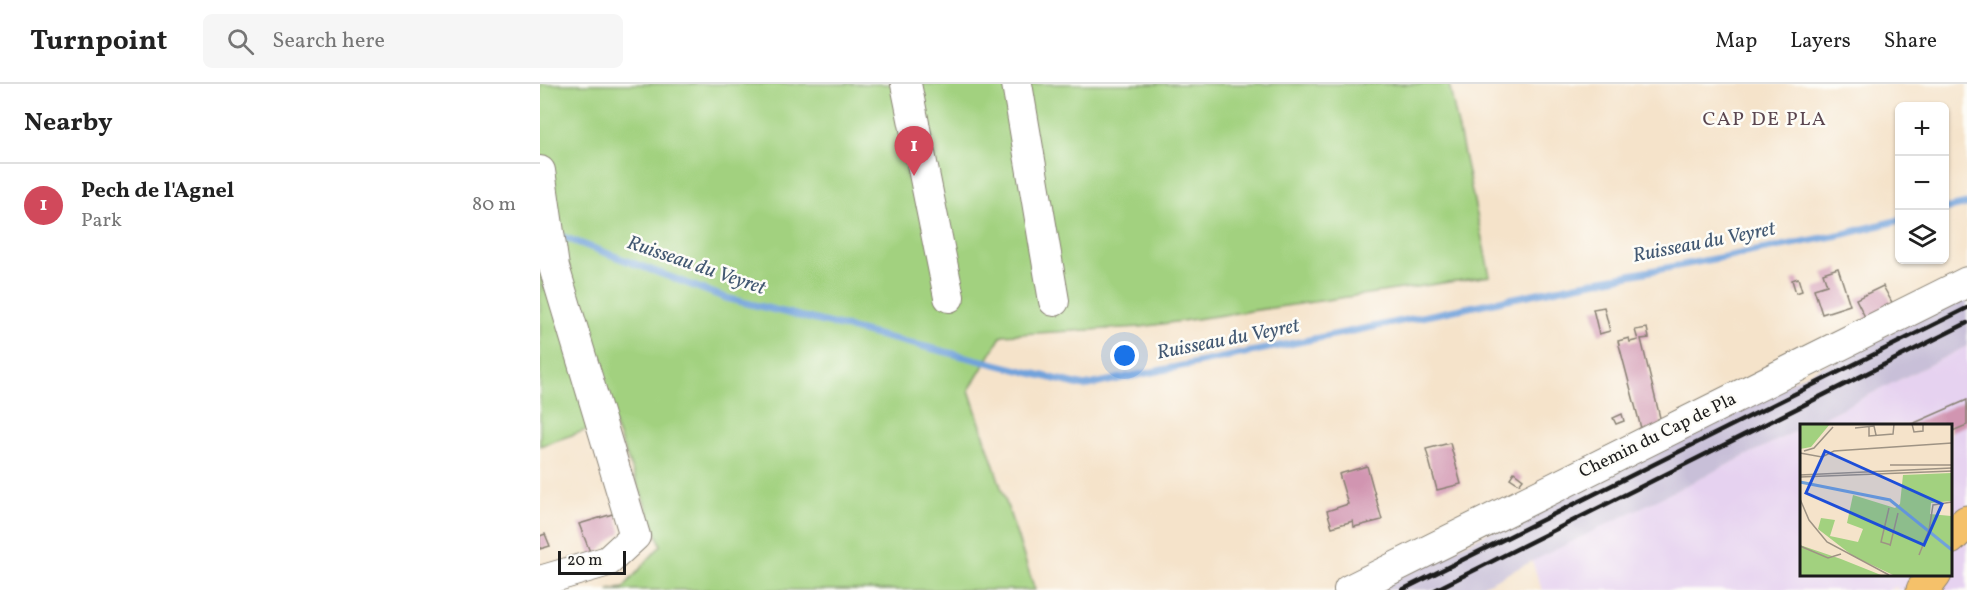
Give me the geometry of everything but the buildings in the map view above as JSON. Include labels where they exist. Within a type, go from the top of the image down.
[{"type":"main road","points":[[1952,536],[1967,522]]},
{"type":"main road","points":[[1923,590],[1934,575]]},
{"type":"main road","points":[[1934,590],[1935,575]]},
{"type":"street","points":[[906,84],[948,297]]},
{"type":"street","points":[[1017,84],[1054,301]]},
{"type":"street","points":[[540,171],[554,267],[635,536],[608,561],[540,581]]},
{"type":"street","name":"Chemin du Cap de Pla","points":[[1349,590],[1967,282]]},
{"type":"shaded area","points":[[1967,294],[1967,346],[1810,424],[1800,424],[1800,429],[1474,590],[1373,590]]},
{"type":"shaded area","points":[[1967,346],[1967,590],[1898,590],[1896,587],[1889,590],[1542,590],[1532,561],[1800,429],[1800,575],[1952,575],[1952,424],[1810,424]]},
{"type":"green space","points":[[540,84],[1449,84],[1490,276],[1141,327],[1002,335],[969,390],[1035,590],[608,590],[623,588],[661,545],[613,421],[540,446]]},
{"type":"waterway","name":"Ruisseau du Veyret","points":[[1949,208],[1967,204]]},
{"type":"waterway","name":"Ruisseau du Veyret","points":[[558,235],[726,298],[1084,386],[1577,285],[1844,234],[1895,221]]},
{"type":"railway","points":[[1402,590],[1967,308]]},
{"type":"railway","points":[[1435,590],[1967,323]]},
{"type":"place","name":"Pech de l'Agnel","points":[[914,176]]},
{"type":"district","name":"CAP DE PLA","points":[[1765,120]]}]
